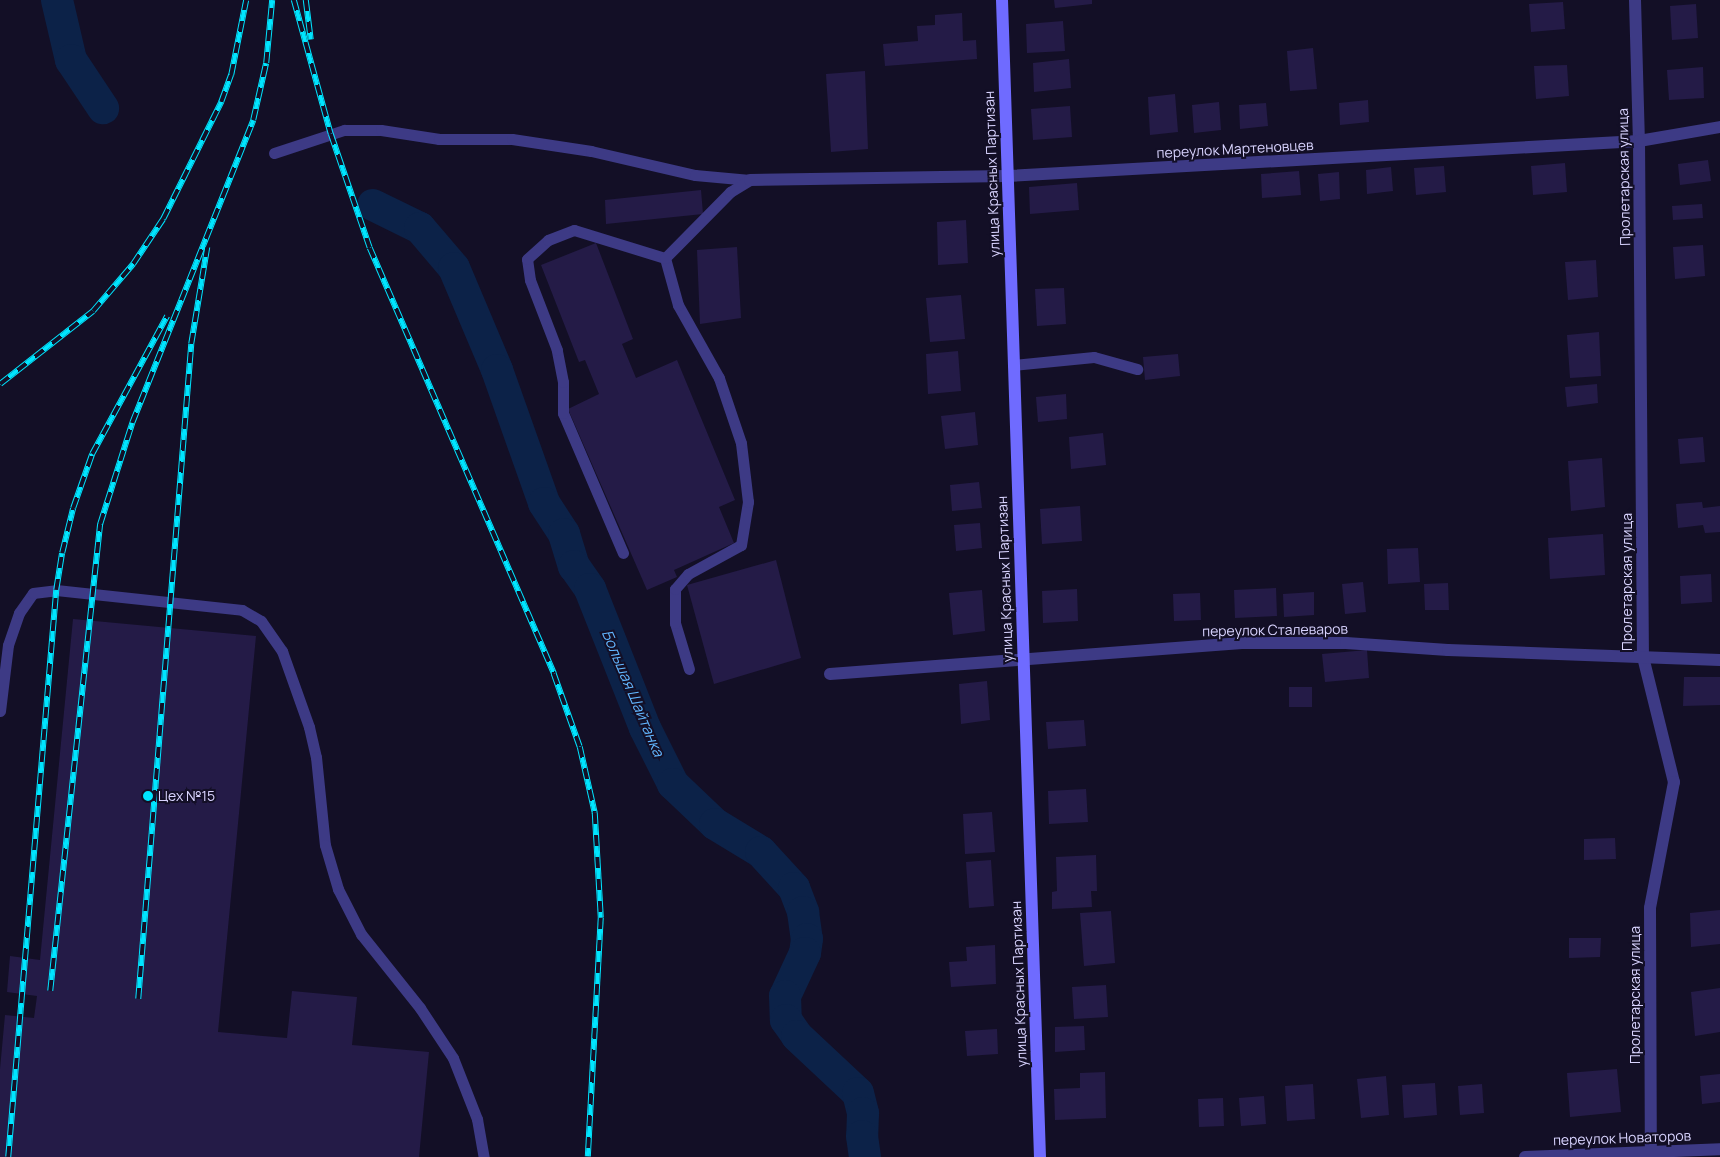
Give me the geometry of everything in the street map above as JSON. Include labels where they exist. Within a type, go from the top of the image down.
[{"type":"street","name":"улица Красных Партизан","points":[[1002,0],[1023,661],[1042,1156]]},
{"type":"street","name":"Пролетарская улица","points":[[1635,0],[1639,141],[1643,657],[1674,782],[1650,908],[1651,1154]]},
{"type":"street","name":"переулок Мартеновцев","points":[[750,180],[1008,176],[1639,141],[1720,127]]},
{"type":"street","name":"переулок Сталеваров","points":[[830,674],[1242,644],[1346,642],[1448,650],[1720,660]]},
{"type":"street","name":"переулок Новаторов","points":[[1525,1157],[1651,1154],[1720,1149]]},
{"type":"lane","points":[[274,153],[344,130],[381,130],[439,139],[512,139],[591,150],[695,175],[750,180]]},
{"type":"lane","points":[[665,258],[730,192],[750,180]]},
{"type":"lane","points":[[623,553],[563,412],[563,382],[557,350],[530,280],[527,259],[548,240],[574,230],[665,258]]},
{"type":"lane","points":[[665,258],[678,305],[719,378],[742,443],[748,502],[741,545],[688,574],[675,589],[675,623],[688,669]]},
{"type":"lane","points":[[1013,365],[1094,357],[1137,369]]},
{"type":"lane","points":[[0,711],[8,645],[19,613],[33,593],[56,590],[242,610],[260,621],[282,651],[309,727],[318,775],[324,845],[338,890],[361,934],[420,1008],[453,1058],[477,1119],[484,1157]]},
{"type":"building","points":[[1054,0],[1092,0],[1092,4],[1055,8]]},
{"type":"building","points":[[1563,2],[1565,29],[1531,32],[1529,4]]},
{"type":"building","points":[[1696,4],[1698,38],[1672,40],[1670,6]]},
{"type":"building","points":[[962,13],[963,41],[976,40],[977,59],[885,66],[883,44],[918,41],[917,26],[935,25],[935,15]]},
{"type":"building","points":[[1063,21],[1065,51],[1027,53],[1026,24]]},
{"type":"building","points":[[1313,48],[1317,89],[1290,91],[1287,51]]},
{"type":"building","points":[[1069,59],[1071,88],[1034,92],[1033,63]]},
{"type":"building","points":[[1567,65],[1569,96],[1536,99],[1534,66]]},
{"type":"building","points":[[1703,67],[1704,98],[1669,100],[1667,70]]},
{"type":"building","points":[[865,71],[868,149],[831,152],[826,74]]},
{"type":"building","points":[[1175,94],[1178,132],[1150,135],[1148,97]]},
{"type":"building","points":[[1368,100],[1369,122],[1340,125],[1339,103]]},
{"type":"building","points":[[1219,102],[1221,130],[1194,133],[1192,105]]},
{"type":"building","points":[[1266,103],[1268,126],[1240,129],[1239,105]]},
{"type":"building","points":[[1070,106],[1072,137],[1033,140],[1031,109]]},
{"type":"building","points":[[1708,160],[1711,181],[1680,185],[1678,164]]},
{"type":"building","points":[[1565,163],[1567,192],[1533,195],[1531,166]]},
{"type":"building","points":[[1444,166],[1446,192],[1416,195],[1414,168]]},
{"type":"building","points":[[1391,167],[1393,191],[1367,194],[1366,170]]},
{"type":"building","points":[[1299,171],[1301,195],[1262,198],[1261,174]]},
{"type":"building","points":[[1339,172],[1340,199],[1320,201],[1318,174]]},
{"type":"building","points":[[1077,183],[1079,210],[1030,214],[1029,187]]},
{"type":"building","points":[[701,190],[703,214],[606,224],[605,200]]},
{"type":"building","points":[[1702,204],[1703,218],[1673,220],[1672,206]]},
{"type":"building","points":[[966,220],[968,263],[938,265],[937,222]]},
{"type":"building","points":[[596,243],[633,339],[622,344],[636,378],[677,360],[735,500],[719,507],[734,543],[674,570],[677,577],[647,590],[568,409],[599,394],[585,360],[579,362],[541,265]]},
{"type":"building","points":[[1703,245],[1705,276],[1675,279],[1673,247]]},
{"type":"building","points":[[737,247],[741,318],[700,324],[697,250]]},
{"type":"building","points":[[1596,260],[1598,297],[1568,300],[1565,262]]},
{"type":"building","points":[[1064,288],[1066,324],[1037,326],[1035,289]]},
{"type":"building","points":[[961,295],[965,339],[930,342],[926,298]]},
{"type":"building","points":[[1599,332],[1601,376],[1570,378],[1567,335]]},
{"type":"building","points":[[958,351],[961,391],[928,394],[926,354]]},
{"type":"building","points":[[1178,354],[1180,376],[1145,380],[1143,357]]},
{"type":"building","points":[[1597,384],[1598,403],[1567,407],[1565,387]]},
{"type":"building","points":[[1066,394],[1067,419],[1038,422],[1036,397]]},
{"type":"building","points":[[975,412],[978,445],[945,449],[941,416]]},
{"type":"building","points":[[1103,433],[1106,465],[1071,469],[1069,437]]},
{"type":"building","points":[[1703,437],[1705,462],[1680,464],[1678,439]]},
{"type":"building","points":[[1602,458],[1605,507],[1571,511],[1568,461]]},
{"type":"building","points":[[979,482],[982,508],[952,511],[950,485]]},
{"type":"building","points":[[1702,502],[1703,508],[1720,506],[1720,532],[1705,533],[1703,525],[1678,528],[1676,504]]},
{"type":"building","points":[[1080,506],[1082,541],[1042,544],[1040,509]]},
{"type":"building","points":[[980,523],[982,548],[956,551],[954,525]]},
{"type":"building","points":[[1603,534],[1605,575],[1550,579],[1548,538]]},
{"type":"building","points":[[1418,548],[1420,582],[1388,584],[1387,549]]},
{"type":"building","points":[[776,560],[801,658],[714,684],[687,585]]},
{"type":"building","points":[[1711,574],[1712,602],[1681,604],[1680,576]]},
{"type":"building","points":[[1363,582],[1366,612],[1345,614],[1342,584]]},
{"type":"building","points":[[1448,583],[1449,610],[1425,610],[1424,584]]},
{"type":"building","points":[[1276,588],[1277,616],[1235,618],[1234,590]]},
{"type":"building","points":[[1077,589],[1078,621],[1043,623],[1042,591]]},
{"type":"building","points":[[982,590],[985,631],[953,635],[949,593]]},
{"type":"building","points":[[1314,592],[1314,615],[1284,617],[1283,594]]},
{"type":"building","points":[[1200,593],[1201,620],[1174,621],[1173,594]]},
{"type":"building","name":"Цех №15","points":[[73,619],[256,636],[218,1032],[287,1038],[292,991],[357,997],[352,1045],[429,1052],[419,1157],[0,1157],[0,1069],[5,1015],[34,1018],[37,996],[7,992],[10,956],[40,960]]},
{"type":"building","points":[[1367,650],[1369,678],[1325,682],[1322,654]]},
{"type":"building","points":[[1684,677],[1720,677],[1720,705],[1683,706]]},
{"type":"building","points":[[987,681],[990,720],[961,724],[959,684]]},
{"type":"building","points":[[1289,687],[1312,687],[1312,707],[1289,707]]},
{"type":"building","points":[[1084,720],[1086,746],[1048,749],[1046,722]]},
{"type":"building","points":[[1086,789],[1088,822],[1049,824],[1048,791]]},
{"type":"building","points":[[992,812],[995,852],[965,854],[963,814]]},
{"type":"building","points":[[1615,838],[1616,859],[1584,860],[1584,839]]},
{"type":"building","points":[[1096,855],[1097,891],[1091,891],[1092,907],[1052,909],[1052,892],[1057,891],[1056,857]]},
{"type":"building","points":[[991,860],[994,906],[969,908],[966,862]]},
{"type":"building","points":[[1720,910],[1720,944],[1691,947],[1690,913]]},
{"type":"building","points":[[1111,911],[1115,963],[1084,966],[1080,913]]},
{"type":"building","points":[[1569,938],[1601,938],[1600,957],[1569,958]]},
{"type":"building","points":[[995,945],[996,984],[951,987],[949,962],[967,961],[966,947]]},
{"type":"building","points":[[1106,985],[1108,1017],[1074,1019],[1072,987]]},
{"type":"building","points":[[1720,988],[1720,1032],[1695,1036],[1691,992]]},
{"type":"building","points":[[1084,1026],[1085,1050],[1055,1052],[1055,1027]]},
{"type":"building","points":[[997,1029],[998,1054],[967,1056],[965,1031]]},
{"type":"building","points":[[1617,1069],[1621,1112],[1570,1117],[1567,1073]]},
{"type":"building","points":[[1105,1072],[1106,1118],[1055,1120],[1054,1089],[1080,1088],[1080,1073]]},
{"type":"building","points":[[1720,1074],[1720,1102],[1702,1104],[1700,1076]]},
{"type":"building","points":[[1386,1076],[1389,1115],[1361,1118],[1357,1079]]},
{"type":"building","points":[[1435,1083],[1437,1115],[1404,1118],[1402,1085]]},
{"type":"building","points":[[1313,1084],[1315,1119],[1287,1121],[1285,1086]]},
{"type":"building","points":[[1482,1084],[1484,1113],[1460,1115],[1458,1086]]},
{"type":"building","points":[[1264,1096],[1266,1124],[1241,1126],[1239,1098]]},
{"type":"building","points":[[1223,1098],[1224,1126],[1199,1127],[1198,1099]]},
{"type":"waterway","name":"Большая Шайтанка","points":[[57,0],[71,60],[103,108]]},
{"type":"waterway","name":"Большая Шайтанка","points":[[373,205],[420,228],[454,268],[497,370],[544,503],[564,534],[574,566],[590,589],[645,728],[673,784],[715,824],[761,852],[794,888],[803,912],[807,939],[805,953],[785,996],[786,1020],[797,1036],[858,1093],[863,1113],[862,1136],[865,1157]]},
{"type":"railway","points":[[0,384],[93,311],[133,264],[163,219],[221,102],[231,75],[246,0]]},
{"type":"railway","points":[[50,991],[100,524],[132,423],[253,120],[266,63],[272,0]]},
{"type":"railway","points":[[294,0],[331,134],[370,248],[554,674],[580,747],[595,813],[601,918],[588,1157]]},
{"type":"railway","points":[[306,0],[311,40]]},
{"type":"railway","points":[[138,999],[191,344],[207,247]]},
{"type":"railway","points":[[8,1157],[56,590],[62,553],[73,508],[92,454],[167,316]]},
{"type":"place","name":"Цех №15","points":[[148,796]]}]
